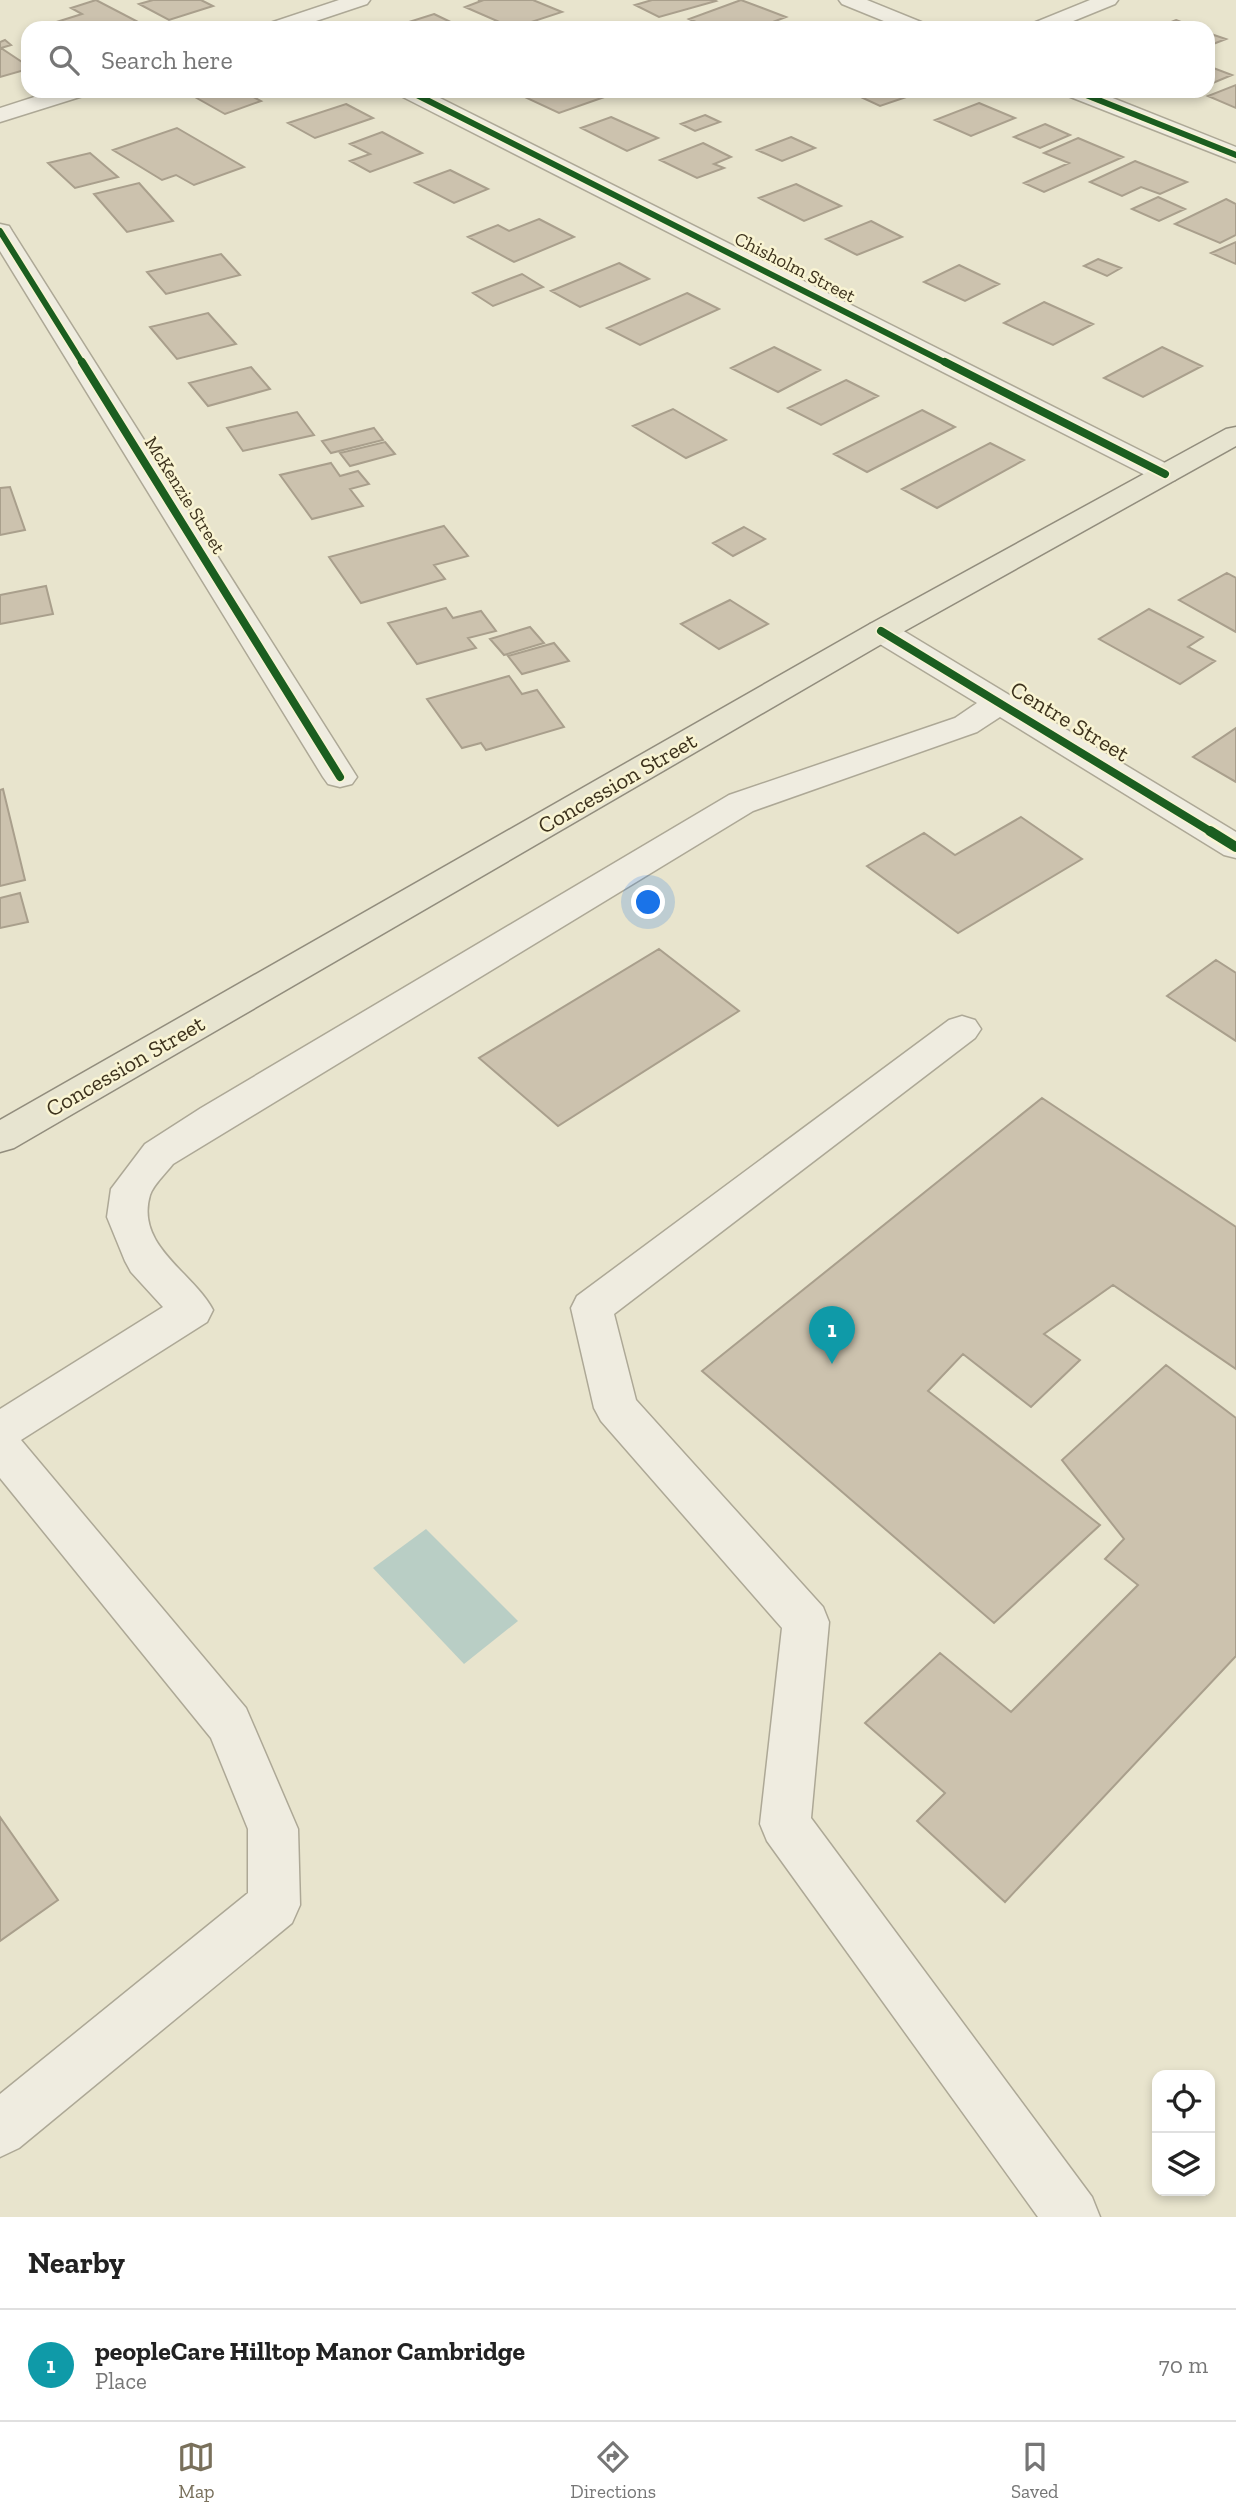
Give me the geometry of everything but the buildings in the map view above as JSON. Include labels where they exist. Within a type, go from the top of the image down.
[{"type":"main road","name":"Concession Street","points":[[0,1138],[881,631],[1236,435]]},
{"type":"street","points":[[297,21],[360,0]]},
{"type":"street","points":[[849,0],[902,21]]},
{"type":"street","points":[[1056,21],[1108,0]]},
{"type":"street","points":[[0,115],[53,98]]},
{"type":"street","name":"Chisholm Street","points":[[423,98],[1166,474]]},
{"type":"street","points":[[1094,98],[1236,155]]},
{"type":"street","name":"McKenzie Street","points":[[0,231],[340,778]]},
{"type":"street","name":"Centre Street","points":[[881,631],[1236,847]]},
{"type":"street","points":[[0,1431],[192,1310],[145,1261],[127,1217],[131,1189],[159,1154],[741,803],[966,725],[999,703]]},
{"type":"street","points":[[962,1029],[592,1308],[616,1408],[806,1622],[786,1824],[1072,2217]]},
{"type":"street","points":[[0,1446],[229,1724],[273,1829],[274,1905],[0,2129]]},
{"type":"shaded area","points":[[426,1529],[518,1621],[464,1664],[373,1568]]},
{"type":"cycle path","points":[[423,98],[1165,474]]},
{"type":"cycle path","points":[[1094,98],[1236,155]]},
{"type":"cycle path","points":[[0,231],[340,777]]},
{"type":"cycle path","points":[[881,631],[1236,847]]},
{"type":"place","name":"peopleCare Hilltop Manor Cambridge","points":[[832,1364]]}]
